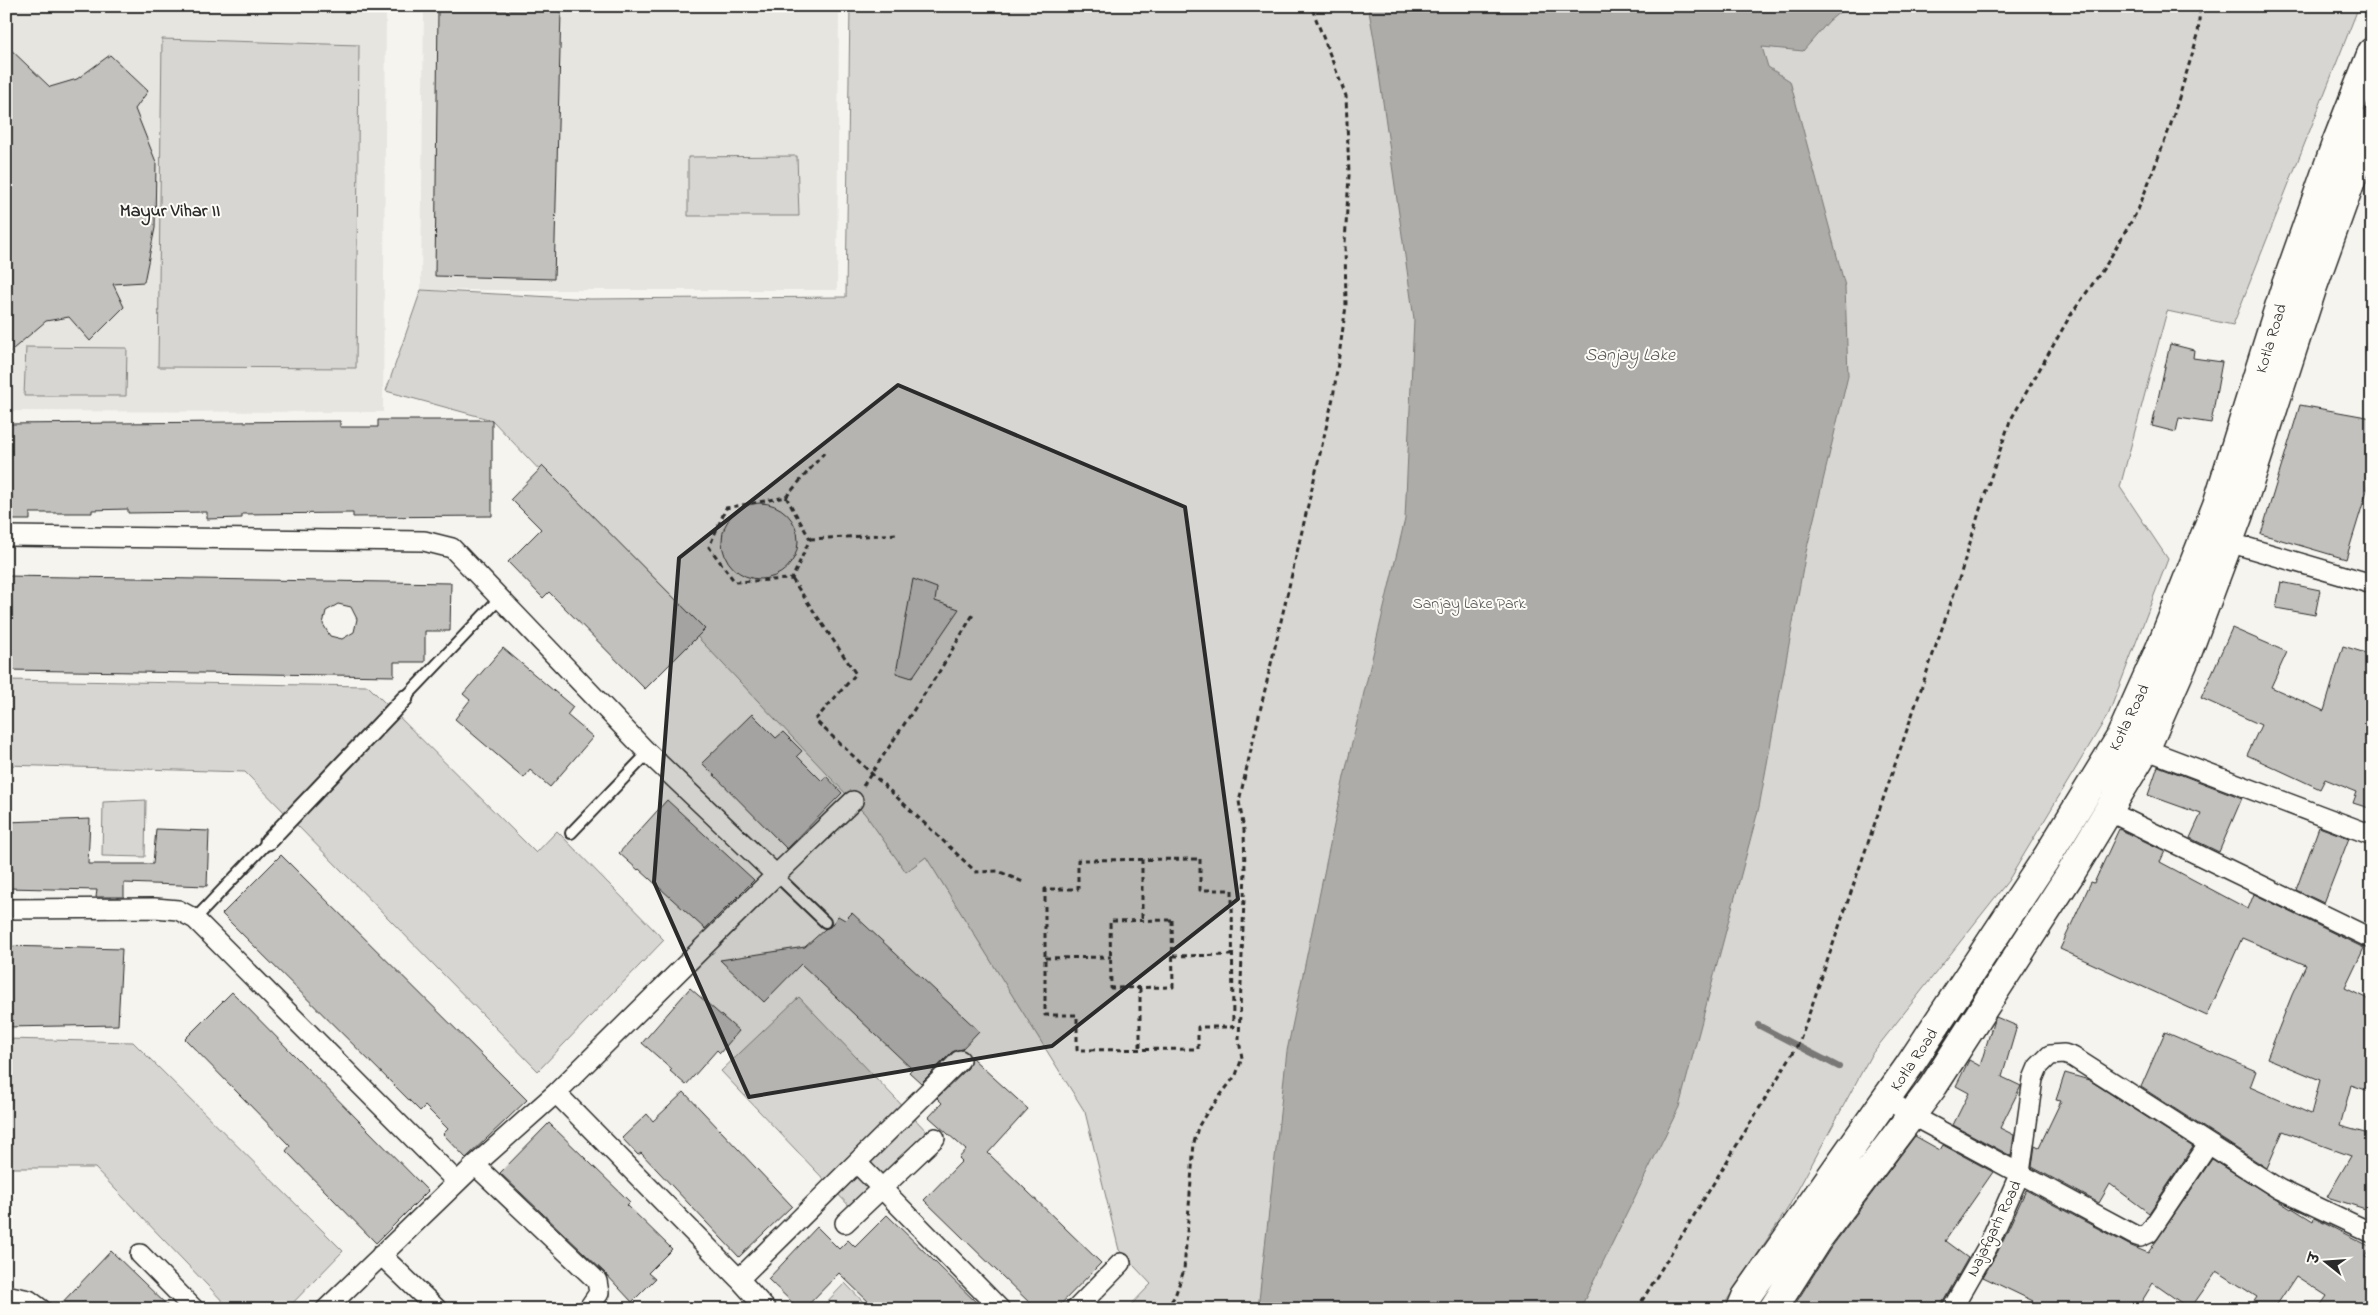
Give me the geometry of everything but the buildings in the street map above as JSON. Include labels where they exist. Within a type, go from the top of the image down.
[{"type":"main road","name":"Kotla Road","points":[[1741,1309],[1746,1297],[1886,1098],[2042,865],[2120,738],[2162,644],[2217,505],[2286,285],[2337,141],[2372,52]]},
{"type":"main road","name":"Kotla Road","points":[[1773,1309],[1817,1240],[1932,1088],[2110,812],[2145,750],[2185,659],[2228,542],[2312,288],[2372,122]]},
{"type":"street","points":[[6,536],[424,541],[452,548],[501,597],[648,753],[776,875]]},
{"type":"street","points":[[2228,542],[2372,584]]},
{"type":"street","points":[[268,842],[405,698]]},
{"type":"street","points":[[2120,738],[2145,750],[2372,835]]},
{"type":"street","points":[[326,1309],[475,1165],[556,1093],[853,801]]},
{"type":"street","points":[[2110,812],[2372,939]]},
{"type":"street","points":[[6,909],[155,908],[178,910],[195,919],[457,1182]]},
{"type":"street","name":"Najafgarh Road","points":[[1952,1309],[1988,1246],[2020,1173],[2033,1079],[2038,1067],[2050,1054],[2064,1054],[2073,1057],[2208,1145]]},
{"type":"street","points":[[739,1279],[960,1060]]},
{"type":"street","points":[[556,1093],[739,1279],[766,1309]]},
{"type":"street","points":[[1886,1098],[1911,1115],[2134,1235],[2140,1236],[2149,1233],[2208,1145],[2279,1189],[2372,1233]]},
{"type":"street","points":[[845,1223],[884,1189],[935,1138]]},
{"type":"street","points":[[856,1163],[884,1189],[1000,1309]]},
{"type":"street","points":[[475,1165],[597,1281],[599,1293],[588,1309]]},
{"type":"street","points":[[140,1254],[194,1309]]},
{"type":"street","points":[[381,1255],[437,1309]]},
{"type":"street","points":[[1076,1309],[1121,1263]]},
{"type":"street","points":[[6,1295],[29,1300],[41,1309]]},
{"type":"lane","points":[[405,698],[501,597]]},
{"type":"lane","points":[[571,833],[648,753]]},
{"type":"lane","points":[[195,919],[268,842]]},
{"type":"lane","points":[[776,875],[825,922]]},
{"type":"path","points":[[1166,1309],[1175,1296],[1184,1270],[1194,1144],[1198,1127],[1236,1075],[1242,1058],[1239,1040],[1245,870],[1244,830],[1240,815],[1240,794],[1333,398],[1341,352],[1346,306],[1345,244],[1349,174],[1346,96],[1311,6]]},
{"type":"path","points":[[1638,1309],[1799,1044],[1960,576],[1981,506],[2010,421],[2070,316],[2106,265],[2138,210],[2170,127],[2198,35],[2200,6]]},
{"type":"path","points":[[792,579],[735,582],[709,547],[726,508],[786,497],[824,453]]},
{"type":"path","points":[[786,497],[810,539]]},
{"type":"path","points":[[810,539],[898,534]]},
{"type":"path","points":[[792,579],[810,539]]},
{"type":"path","points":[[792,579],[856,674],[815,720],[976,872],[998,871],[1025,884]]},
{"type":"path","points":[[871,773],[939,672],[974,613]]},
{"type":"path","points":[[1142,859],[1142,921]]},
{"type":"path","points":[[1142,859],[1200,859],[1200,890],[1232,890],[1233,1027],[1198,1027],[1198,1049],[1077,1050],[1078,1015],[1045,1015],[1045,889],[1078,889],[1078,860],[1142,859]]},
{"type":"path","points":[[1172,920],[1173,987],[1111,988],[1110,921],[1142,921],[1172,920]]},
{"type":"path","points":[[1173,956],[1232,955]]},
{"type":"path","points":[[1045,958],[1111,957]]},
{"type":"path","points":[[1140,988],[1140,1050]]},
{"type":"highlighted area","points":[[898,385],[1185,507],[1238,899],[1052,1046],[749,1097],[654,882],[679,558]]},
{"type":"shaded area","points":[[6,6],[386,6],[383,412],[6,411]]},
{"type":"shaded area","points":[[424,6],[839,6],[837,290],[421,290]]},
{"type":"green space","name":"Sanjay Lake Park","points":[[850,6],[2359,6],[2233,325],[2167,311],[2120,487],[2168,559],[2109,713],[2008,881],[1871,1055],[1788,1208],[1721,1309],[1127,1309],[1151,1284],[1119,1250],[1085,1112],[926,857],[906,872],[865,814],[492,420],[386,391],[421,290],[590,299],[846,297]]},
{"type":"green space","points":[[162,39],[359,45],[356,368],[158,367]]},
{"type":"green space","points":[[797,156],[799,216],[688,216],[688,157]]},
{"type":"green space","points":[[26,347],[127,348],[126,396],[24,396]]},
{"type":"green space","points":[[6,680],[368,686],[536,853],[557,831],[664,940],[538,1071],[245,772],[6,765]]},
{"type":"green space","points":[[146,800],[145,857],[102,856],[103,802]]},
{"type":"green space","points":[[799,997],[931,1136],[853,1210],[721,1071]]},
{"type":"green space","points":[[6,1039],[133,1042],[343,1251],[287,1309],[230,1309],[95,1168],[6,1168]]},
{"type":"green space","points":[[845,1283],[870,1309],[820,1309]]},
{"type":"water","name":"Sanjay Lake","points":[[1368,6],[1847,6],[1829,21],[1803,51],[1762,47],[1768,67],[1790,81],[1845,286],[1848,376],[1806,552],[1759,807],[1679,1107],[1580,1309],[1258,1309],[1287,1051],[1344,777],[1405,519],[1414,319]]},
{"type":"waterway","points":[[1758,1025],[1839,1067]]},
{"type":"district","name":"Mayur Vihar II","points":[[170,210]]}]
